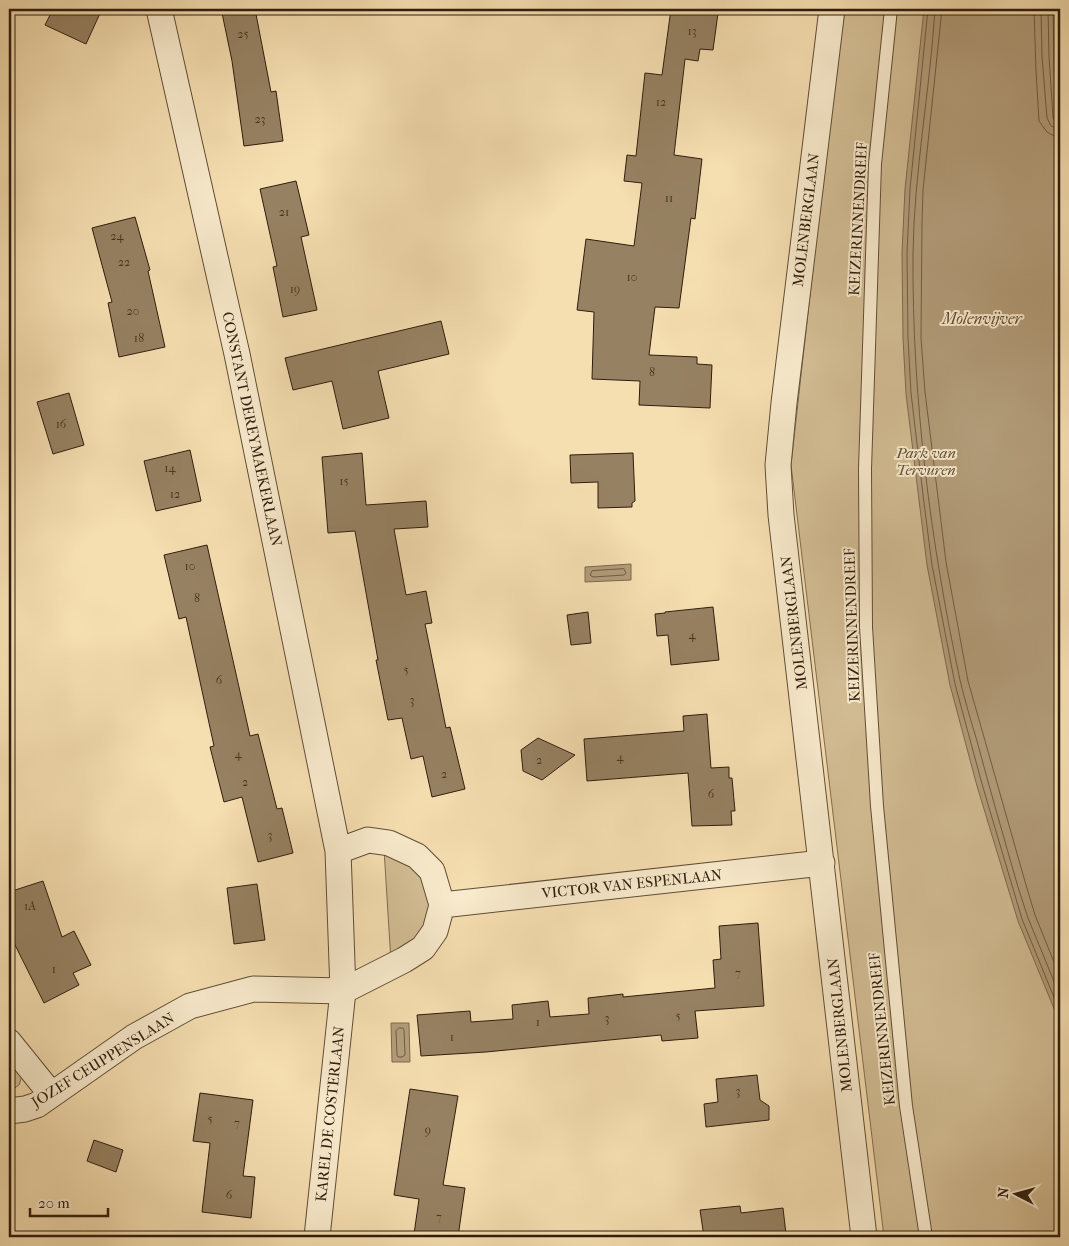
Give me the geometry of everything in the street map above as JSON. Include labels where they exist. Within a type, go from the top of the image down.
[{"type":"street","name":"CONSTANT DEREYMAEKERLAAN","points":[[159,9],[237,354],[338,852],[342,991]]},
{"type":"street","name":"MOLENBERGLAAN","points":[[832,9],[778,465],[781,515],[864,1237]]},
{"type":"street","points":[[338,852],[368,840],[389,843],[417,856],[432,871],[442,905],[435,931],[423,948],[404,960],[342,991]]},
{"type":"street","name":"VICTOR VAN ESPENLAAN","points":[[442,905],[822,863]]},
{"type":"street","name":"JOZEF CEUPPENSLAAN","points":[[9,1111],[37,1105],[134,1037],[190,1006],[253,988],[342,991]]},
{"type":"street","name":"KAREL DE COSTERLAAN","points":[[317,1237],[342,991]]},
{"type":"street","points":[[9,1042],[51,1094]]},
{"type":"lane","name":"KEIZERINNENDREEF","points":[[891,9],[875,164],[865,468],[866,627],[877,806],[905,1096],[926,1237]]},
{"type":"green space","name":"Park van Tervuren","points":[[842,9],[1060,9],[1060,1237],[884,1237],[791,465]]},
{"type":"green space","points":[[384,849],[414,868],[428,891],[429,900],[428,919],[420,936],[410,947],[391,962]]},
{"type":"green space","points":[[9,1053],[22,1076],[19,1085],[9,1092]]},
{"type":"water","name":"Molenvijver","points":[[924,9],[1053,9],[1054,70],[1060,143],[1060,1023],[1018,921],[977,786],[950,685],[927,565],[906,394],[902,252],[905,189]]},
{"type":"water","points":[[631,564],[631,580],[585,582],[585,567]]},
{"type":"water","points":[[391,1023],[409,1023],[410,1062],[392,1062]]},
{"type":"building","points":[[53,9],[102,9],[86,44],[45,25]]},
{"type":"building","points":[[255,9],[271,92],[276,91],[283,141],[244,146],[232,61],[222,13]]},
{"type":"building","points":[[671,9],[691,9],[718,13],[713,50],[700,49],[698,61],[685,59],[674,155],[702,159],[695,219],[691,218],[679,308],[655,307],[649,355],[697,357],[697,364],[712,365],[710,408],[639,405],[640,381],[592,379],[594,312],[577,310],[586,239],[634,246],[642,183],[624,181],[627,155],[636,156],[645,73],[662,75]]},
{"type":"building","points":[[296,181],[309,235],[301,237],[317,310],[283,317],[273,267],[277,266],[260,189]]},
{"type":"building","points":[[135,217],[150,270],[148,271],[165,347],[119,357],[108,303],[112,302],[92,228]]},
{"type":"building","points":[[441,321],[449,354],[378,371],[389,418],[343,429],[332,381],[293,390],[285,358]]},
{"type":"building","points":[[69,393],[84,445],[53,454],[37,402]]},
{"type":"building","points":[[190,450],[201,501],[156,511],[144,461]]},
{"type":"building","points":[[362,453],[366,505],[426,501],[428,527],[394,529],[406,595],[426,591],[432,623],[425,624],[446,728],[450,727],[465,789],[432,797],[423,756],[411,759],[402,718],[388,720],[376,660],[378,660],[355,531],[328,533],[322,457]]},
{"type":"building","points":[[633,453],[635,501],[632,503],[632,507],[598,508],[598,482],[571,483],[570,455]]},
{"type":"building","points":[[207,545],[250,736],[258,734],[277,809],[282,808],[293,853],[258,862],[242,797],[224,802],[210,747],[214,746],[186,617],[179,619],[164,555]]},
{"type":"building","points":[[713,607],[719,660],[671,665],[668,635],[657,636],[655,614]]},
{"type":"building","points":[[588,612],[591,643],[571,645],[567,615]]},
{"type":"building","points":[[707,714],[711,768],[729,767],[729,778],[732,778],[735,811],[731,811],[732,825],[692,826],[688,773],[587,781],[584,739],[684,731],[683,716]]},
{"type":"building","points":[[538,738],[575,755],[542,780],[523,771],[521,750]]},
{"type":"building","points":[[43,881],[62,937],[74,931],[91,965],[73,973],[79,985],[44,1003],[9,933],[9,892]]},
{"type":"building","points":[[257,884],[265,940],[234,944],[227,888]]},
{"type":"building","points":[[758,923],[764,1006],[695,1011],[698,1038],[662,1041],[661,1035],[486,1052],[421,1056],[417,1015],[470,1011],[471,1022],[513,1019],[512,1005],[548,1001],[550,1017],[589,1014],[588,998],[623,994],[623,997],[715,988],[713,960],[721,959],[719,926]]},
{"type":"building","points":[[757,1075],[760,1100],[769,1106],[769,1120],[706,1127],[704,1104],[718,1102],[716,1079]]},
{"type":"building","points":[[410,1089],[458,1096],[443,1185],[465,1188],[458,1237],[432,1237],[414,1234],[419,1199],[394,1195]]},
{"type":"building","points":[[200,1093],[253,1100],[243,1176],[255,1177],[251,1218],[202,1212],[210,1143],[193,1141]]},
{"type":"building","points":[[94,1140],[123,1150],[116,1172],[87,1161]]},
{"type":"building","points":[[740,1206],[741,1213],[783,1208],[786,1234],[773,1237],[704,1237],[700,1210]]}]
